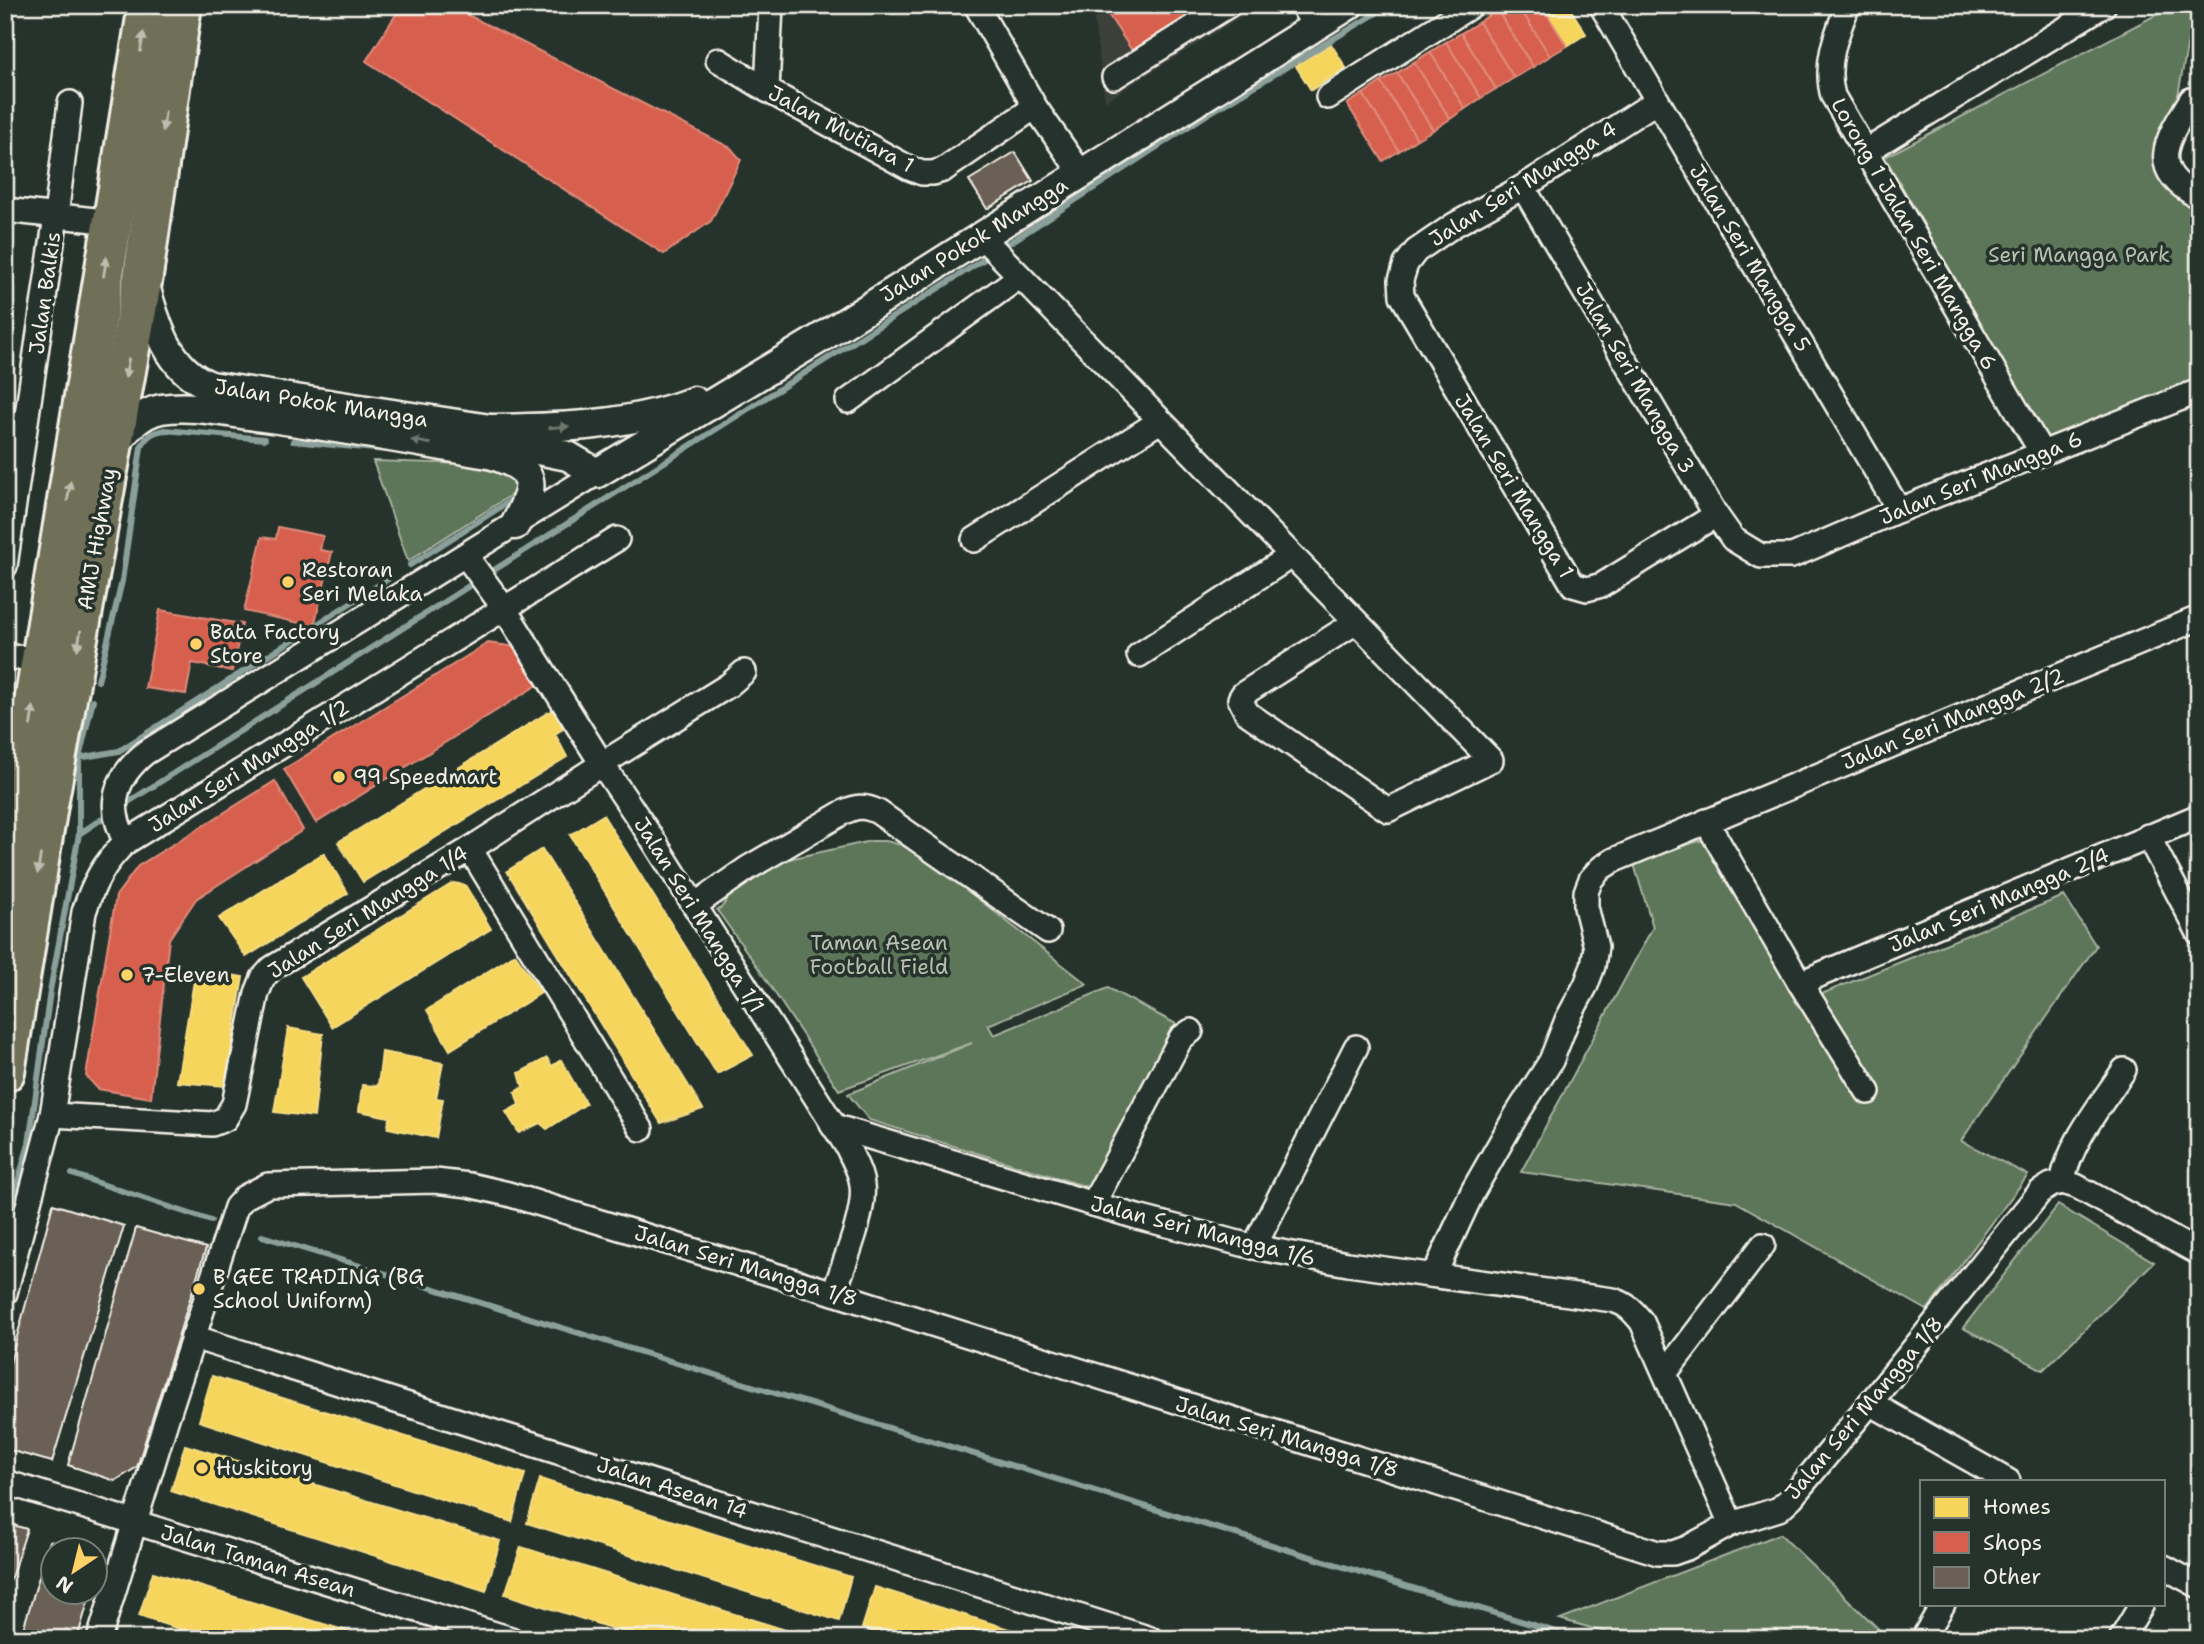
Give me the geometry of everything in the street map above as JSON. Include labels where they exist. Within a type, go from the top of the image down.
[{"type":"highway","name":"AMJ Highway","points":[[5,880],[23,657],[113,222],[148,5]]},
{"type":"highway","name":"AMJ Highway","points":[[5,1072],[48,805],[143,276],[182,5]]},
{"type":"street","points":[[767,90],[771,5]]},
{"type":"street","points":[[976,5],[1035,107],[1081,173]]},
{"type":"street","points":[[1114,77],[1229,5]]},
{"type":"street","name":"Jalan Pokok Mangga","points":[[126,842],[117,819],[117,789],[129,767],[145,753],[396,597],[471,562],[515,525],[752,379],[819,339],[992,247],[1081,173],[1308,16],[1349,5]]},
{"type":"street","points":[[1328,97],[1472,5]]},
{"type":"street","name":"Jalan Seri Mangga 5","points":[[1601,5],[1899,510]]},
{"type":"street","name":"Lorong 1 Jalan Seri Mangga 6","points":[[1848,5],[1833,47],[1829,73],[1833,96],[2042,453]]},
{"type":"street","points":[[1865,152],[2104,5]]},
{"type":"street","name":"Jalan Mutiara 1","points":[[718,60],[767,90],[922,173],[943,170],[1035,107]]},
{"type":"street","points":[[2190,100],[2177,122],[2164,158],[2170,175],[2185,190],[2199,197]]},
{"type":"street","name":"Jalan Seri Mangga 4","points":[[1401,279],[1406,264],[1416,251],[1454,225],[1523,187],[1657,101]]},
{"type":"street","name":"Jalan Balkis","points":[[5,566],[70,103]]},
{"type":"street","name":"Jalan Seri Mangga 3","points":[[1523,187],[1716,515],[1733,539],[1761,556]]},
{"type":"street","points":[[5,210],[113,222]]},
{"type":"street","points":[[992,247],[1490,760],[1388,810],[1247,713],[1240,699],[1243,694],[1356,622]]},
{"type":"street","name":"Jalan Pokok Mangga","points":[[143,276],[162,337],[174,358],[198,382],[489,442],[509,454],[518,446],[568,456],[597,473]]},
{"type":"street","points":[[848,401],[1019,277]]},
{"type":"street","name":"Jalan Seri Mangga 1","points":[[1401,279],[1402,296],[1573,585],[1587,589],[1602,585],[1716,515]]},
{"type":"street","points":[[489,442],[552,428],[614,422],[668,411],[752,379]]},
{"type":"street","name":"Jalan Seri Mangga 6","points":[[1761,556],[1792,556],[1899,510],[2199,391]]},
{"type":"street","name":"Jalan Pokok Mangga","points":[[112,452],[120,436],[141,419],[158,410],[178,408],[201,408],[489,442]]},
{"type":"street","points":[[974,540],[1160,421]]},
{"type":"street","points":[[489,442],[524,469],[530,479],[526,504],[515,525]]},
{"type":"street","name":"Jalan Seri Mangga 1/2","points":[[5,1293],[52,1115],[84,912],[110,856],[126,842],[617,539]]},
{"type":"street","points":[[1139,655],[1291,556]]},
{"type":"street","name":"Jalan Seri Mangga 1/1","points":[[471,562],[504,608],[848,1148],[862,1184],[862,1201],[859,1219],[834,1293]]},
{"type":"street","name":"Jalan Seri Mangga 2/2","points":[[1434,1275],[1473,1191],[1551,1061],[1593,966],[1596,947],[1586,907],[1586,892],[1591,879],[1601,868],[1706,821],[2199,618]]},
{"type":"street","name":"Jalan Seri Mangga 1/4","points":[[52,1115],[212,1124],[225,1119],[234,1104],[257,993],[263,978],[272,968],[470,849],[744,673]]},
{"type":"street","points":[[695,905],[748,868],[842,813],[854,807],[867,806],[878,811],[1048,931]]},
{"type":"street","name":"Jalan Seri Mangga 2/4","points":[[1800,983],[2199,816]]},
{"type":"street","points":[[1706,821],[1800,983],[1868,1092]]},
{"type":"street","points":[[2148,836],[2199,933]]},
{"type":"street","points":[[470,849],[642,1129]]},
{"type":"street","points":[[1093,1204],[1181,1038],[1191,1031]]},
{"type":"street","points":[[1254,1247],[1356,1047]]},
{"type":"street","points":[[2124,1070],[2074,1147],[2062,1182],[2076,1186],[2199,1253]]},
{"type":"street","name":"Jalan Seri Mangga 1/6","points":[[833,1126],[1093,1204],[1254,1247],[1348,1264],[1613,1300],[1631,1308],[1642,1322],[1665,1372]]},
{"type":"street","name":"Jalan Seri Mangga 1/8","points":[[193,1337],[236,1207],[245,1196],[268,1185],[435,1181],[469,1185],[521,1198],[834,1293],[1658,1553],[1673,1553],[1731,1524],[1779,1509],[1870,1403],[2040,1192],[2062,1182]]},
{"type":"street","points":[[1731,1524],[1665,1372],[1763,1245]]},
{"type":"street","points":[[99,1639],[193,1337]]},
{"type":"street","name":"Jalan Asean 14","points":[[193,1337],[1150,1639]]},
{"type":"street","points":[[1870,1403],[2006,1480]]},
{"type":"street","name":"Jalan Taman Asean","points":[[5,1482],[511,1639]]},
{"type":"street","points":[[2166,1568],[2199,1586]]},
{"type":"street","points":[[1923,1639],[1941,1606]]},
{"type":"street","points":[[2121,1639],[2141,1606]]},
{"type":"shaded area","points":[[1092,5],[1260,5],[1105,101]]},
{"type":"green space","name":"Seri Mangga Park","points":[[2175,5],[2195,5],[2164,169],[2199,189],[2199,379],[2054,450],[1885,157]]},
{"type":"green space","points":[[373,461],[497,465],[516,480],[516,488],[511,495],[408,561]]},
{"type":"green space","points":[[1713,837],[1819,995],[2064,896],[2096,946],[1961,1141],[2028,1175],[1927,1310],[1736,1202],[1521,1172],[1653,927],[1633,861]]},
{"type":"green space","name":"Taman Asean Football Field","points":[[871,841],[886,841],[913,848],[1087,984],[988,1025],[994,1035],[1108,988],[1176,1024],[1091,1188],[869,1120],[848,1094],[972,1043],[839,1090],[717,910],[722,907],[748,868]]},
{"type":"green space","points":[[2058,1205],[2154,1262],[2043,1370],[1963,1328]]},
{"type":"green space","points":[[1780,1534],[1889,1639],[1629,1639],[1560,1619]]},
{"type":"building: Homes","points":[[1541,5],[1568,5],[1586,34],[1567,46]]},
{"type":"building: Homes","points":[[1331,44],[1346,68],[1311,90],[1296,66]]},
{"type":"building: Homes","points":[[557,707],[568,726],[555,734],[567,757],[363,882],[338,842]]},
{"type":"building: Homes","points":[[603,815],[753,1055],[717,1074],[570,835]]},
{"type":"building: Homes","points":[[542,849],[703,1109],[661,1123],[507,871]]},
{"type":"building: Homes","points":[[324,853],[348,893],[246,957],[219,918]]},
{"type":"building: Homes","points":[[453,883],[465,885],[491,929],[332,1027],[301,977]]},
{"type":"building: Homes","points":[[515,954],[541,993],[450,1050],[427,1010]]},
{"type":"building: Homes","points":[[196,969],[243,977],[225,1086],[177,1082]]},
{"type":"building: Homes","points":[[288,1028],[323,1034],[314,1117],[274,1112]]},
{"type":"building: Homes","points":[[382,1052],[443,1063],[436,1098],[443,1099],[436,1138],[388,1128],[389,1117],[359,1111],[362,1085],[378,1086]]},
{"type":"building: Homes","points":[[547,1058],[552,1066],[561,1060],[586,1104],[547,1129],[540,1123],[519,1133],[506,1112],[519,1105],[515,1092],[523,1087],[519,1073]]},
{"type":"building: Homes","points":[[212,1376],[525,1474],[512,1522],[199,1421]]},
{"type":"building: Homes","points":[[185,1445],[500,1541],[486,1591],[171,1491]]},
{"type":"building: Homes","points":[[540,1479],[851,1577],[839,1621],[527,1523]]},
{"type":"building: Homes","points":[[521,1547],[814,1639],[645,1639],[505,1594]]},
{"type":"building: Homes","points":[[153,1572],[373,1639],[210,1639],[139,1616]]},
{"type":"building: Homes","points":[[875,1587],[1041,1639],[894,1639],[862,1628]]},
{"type":"building: Shops","points":[[402,5],[462,12],[731,148],[741,160],[711,221],[664,254],[366,61]]},
{"type":"building: Shops","points":[[1102,5],[1205,5],[1133,52]]},
{"type":"building: Shops","points":[[1504,5],[1518,5],[1550,56],[1533,67],[1497,10]]},
{"type":"building: Shops","points":[[1518,5],[1541,5],[1567,46],[1550,56]]},
{"type":"building: Shops","points":[[1497,10],[1533,67],[1514,78],[1479,22]]},
{"type":"building: Shops","points":[[1479,22],[1514,78],[1496,89],[1461,33]]},
{"type":"building: Shops","points":[[1461,33],[1496,89],[1481,98],[1446,42]]},
{"type":"building: Shops","points":[[1446,42],[1481,98],[1465,109],[1430,52]]},
{"type":"building: Shops","points":[[1430,52],[1465,109],[1450,119],[1414,62]]},
{"type":"building: Shops","points":[[1414,62],[1450,119],[1433,130],[1397,73]]},
{"type":"building: Shops","points":[[1397,73],[1433,130],[1417,139],[1381,82]]},
{"type":"building: Shops","points":[[1381,82],[1417,139],[1399,151],[1363,94]]},
{"type":"building: Shops","points":[[1363,94],[1399,151],[1383,161],[1347,104]]},
{"type":"building: Shops","name":"Restoran Seri Melaka","points":[[278,527],[323,536],[320,550],[332,552],[314,626],[244,611],[262,537],[276,539]]},
{"type":"building: Shops","name":"Bata Factory Store","points":[[160,610],[242,624],[232,671],[192,663],[186,694],[145,688]]},
{"type":"building: Shops","points":[[488,643],[516,647],[539,684],[316,823],[284,769]]},
{"type":"building: Shops","points":[[275,781],[303,830],[196,899],[169,939],[151,1098],[98,1089],[86,1076],[116,896],[138,866]]},
{"type":"building: Other","points":[[1015,152],[1033,181],[987,209],[969,180]]},
{"type":"building: Other","points":[[53,1204],[124,1226],[52,1462],[5,1449],[5,1381]]},
{"type":"building: Other","points":[[136,1228],[206,1248],[137,1467],[115,1481],[68,1465]]},
{"type":"building: Other","points":[[5,1523],[27,1529],[5,1596]]},
{"type":"building: Other","points":[[38,1580],[38,1606],[87,1606],[77,1639],[20,1639]]},
{"type":"waterway","points":[[122,806],[997,251],[1206,115],[1390,5]]},
{"type":"waterway","points":[[98,681],[122,581],[143,443],[153,433],[165,430],[265,439]]},
{"type":"waterway","points":[[293,441],[385,450]]},
{"type":"waterway","points":[[410,565],[516,497]]},
{"type":"waterway","points":[[79,758],[119,751],[388,579]]},
{"type":"waterway","points":[[5,1224],[29,1144],[50,991],[79,834],[79,758],[93,700]]},
{"type":"waterway","points":[[79,834],[109,814]]},
{"type":"waterway","points":[[72,1174],[211,1221]]},
{"type":"waterway","points":[[262,1236],[1579,1639]]},
{"type":"place","name":"Restoran Seri Melaka","points":[[288,582]]},
{"type":"place","name":"Bata Factory Store","points":[[196,644]]},
{"type":"place","name":"99 Speedmart","points":[[339,777]]},
{"type":"place","name":"7-Eleven","points":[[127,975]]},
{"type":"place","name":"B GEE TRADING (BG School Uniform)","points":[[199,1289]]},
{"type":"place","name":"Huskitory","points":[[202,1468]]}]
